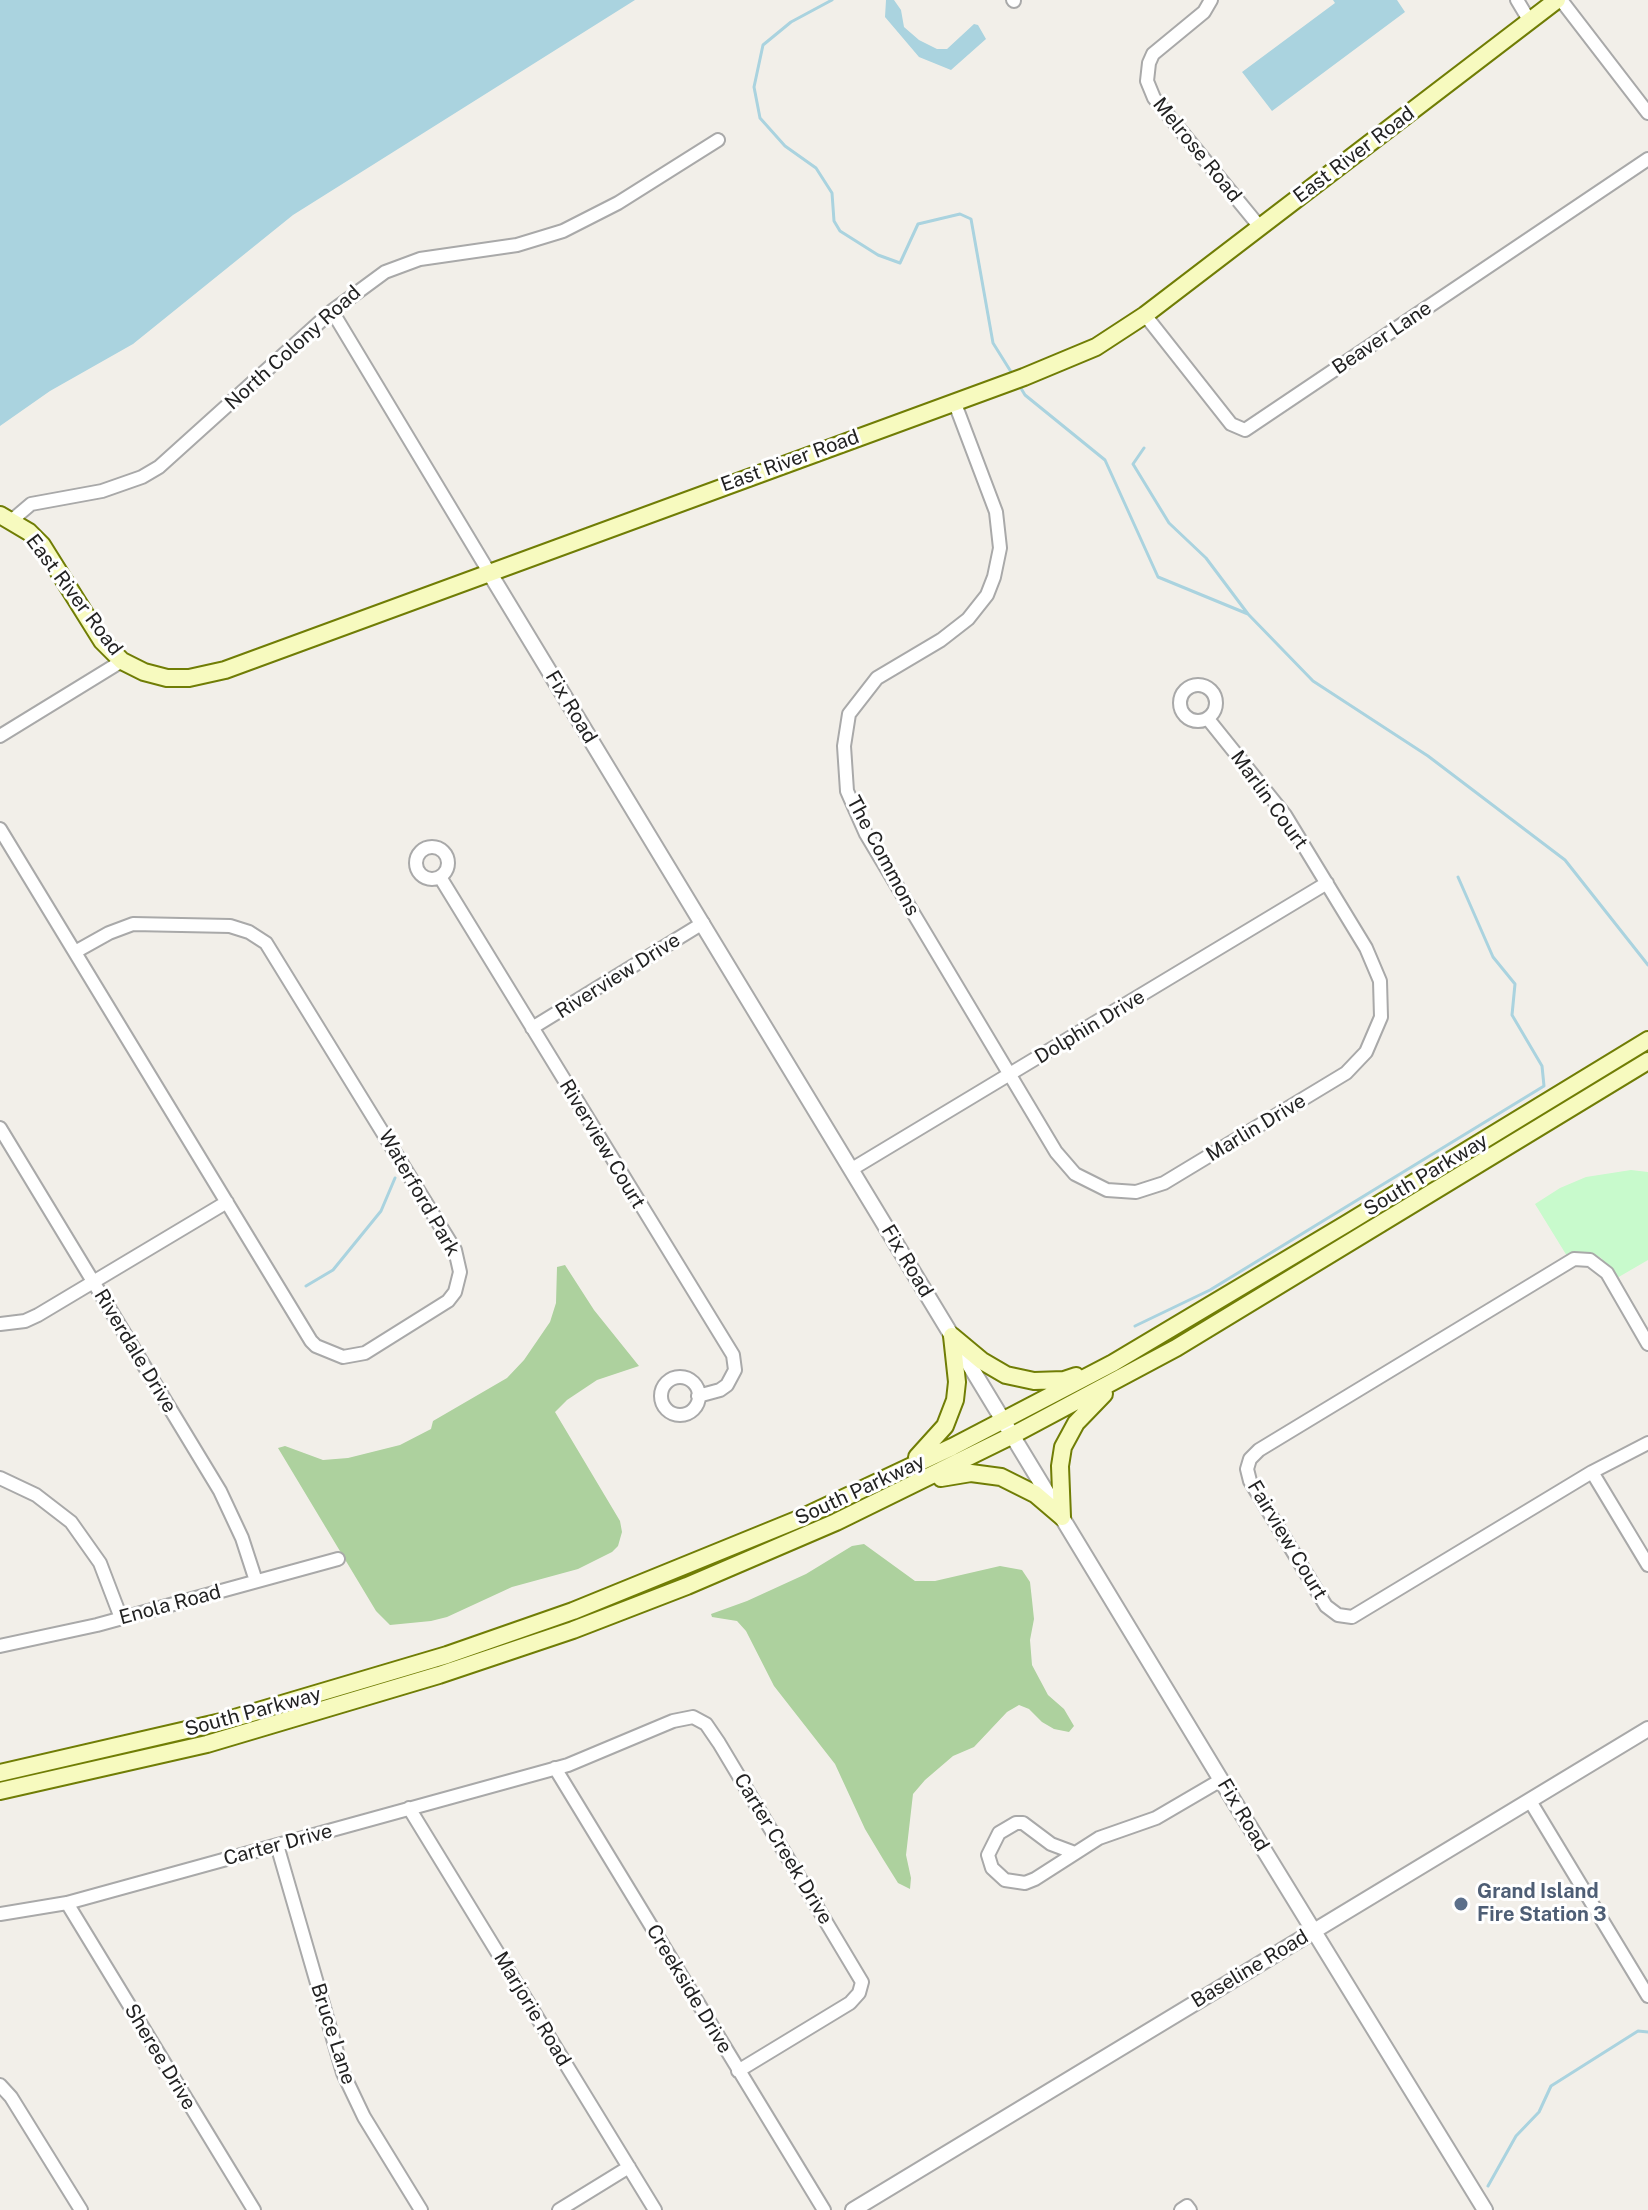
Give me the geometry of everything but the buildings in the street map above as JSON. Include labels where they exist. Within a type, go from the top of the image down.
[{"type":"main road","name":"East River Road","points":[[6,518],[29,532],[42,545],[97,634],[122,661],[144,672],[167,678],[208,675],[1024,377],[1096,347],[1145,315],[1559,0]]},
{"type":"main road","name":"South Parkway","points":[[0,1773],[221,1722],[447,1655],[573,1611],[687,1566],[898,1473],[1113,1363],[1648,1040]]},
{"type":"main road","name":"South Parkway","points":[[0,1791],[207,1744],[341,1706],[507,1653],[687,1586],[836,1522],[1118,1380],[1648,1061]]},
{"type":"main road","points":[[952,1336],[995,1370],[1020,1379],[1064,1380],[1113,1363]]},
{"type":"main road","points":[[898,1473],[935,1439],[950,1415],[957,1382],[952,1336]]},
{"type":"main road","points":[[1062,1517],[1060,1466],[1066,1440],[1076,1423],[1118,1380]]},
{"type":"main road","points":[[920,1482],[971,1473],[1001,1477],[1035,1494],[1062,1517]]},
{"type":"street","name":"Melrose Road","points":[[1211,0],[1204,12],[1153,54],[1147,81],[1154,98],[1259,226]]},
{"type":"street","points":[[1517,0],[1529,20]]},
{"type":"street","points":[[1559,0],[1648,113]]},
{"type":"street","name":"North Colony Road","points":[[6,518],[31,504],[102,491],[142,477],[159,467],[176,455],[332,311],[367,283],[402,264],[517,245],[563,231],[618,203],[718,140]]},
{"type":"street","name":"Beaver Lane","points":[[1145,315],[1231,424],[1245,430],[1648,159]]},
{"type":"street","name":"Fix Road","points":[[332,311],[1221,1780],[1485,2210]]},
{"type":"street","name":"The Commons","points":[[954,401],[996,512],[1000,548],[994,577],[987,595],[968,619],[941,640],[877,678],[849,714],[844,746],[847,791],[866,834],[1009,1075]]},
{"type":"street","points":[[0,736],[122,661]]},
{"type":"street","name":"Marlin Court","points":[[1208,719],[1285,815],[1327,883]]},
{"type":"street","name":"Waterford Park","points":[[0,829],[311,1341],[334,1356],[353,1357],[442,1307],[455,1292],[460,1272],[455,1250],[266,943],[249,932],[230,926],[133,924],[75,952]]},
{"type":"street","name":"Riverview Court","points":[[440,877],[733,1355],[735,1370],[727,1385],[698,1396]]},
{"type":"street","name":"Marlin Drive","points":[[1009,1075],[1067,1166],[1094,1185],[1123,1193],[1164,1183],[1357,1063],[1373,1040],[1381,1017],[1380,981],[1373,962],[1327,883]]},
{"type":"street","name":"Dolphin Drive","points":[[852,1169],[1327,883]]},
{"type":"street","name":"Riverview Drive","points":[[532,1028],[703,923]]},
{"type":"street","name":"Riverdale Drive","points":[[0,1128],[220,1491],[242,1538],[256,1581]]},
{"type":"street","points":[[0,1324],[25,1321],[38,1315],[227,1202]]},
{"type":"street","name":"Fairview Court","points":[[1648,1344],[1607,1273],[1590,1260],[1570,1261],[1259,1450],[1250,1459],[1247,1469],[1250,1481],[1320,1598],[1332,1611],[1352,1617],[1592,1472],[1648,1443]]},
{"type":"street","points":[[1592,1472],[1648,1565]]},
{"type":"street","points":[[0,1478],[55,1507],[76,1528],[100,1563],[121,1618]]},
{"type":"street","name":"Enola Road","points":[[0,1646],[121,1618],[338,1559]]},
{"type":"street","name":"Carter Creek Drive","points":[[555,1768],[680,1718],[693,1717],[703,1722],[857,1971],[862,1985],[854,2000],[738,2071]]},
{"type":"street","name":"Baseline Road","points":[[853,2210],[1648,1729]]},
{"type":"street","name":"Carter Drive","points":[[0,1914],[67,1903],[555,1768]]},
{"type":"street","name":"Creekside Drive","points":[[555,1768],[824,2210]]},
{"type":"street","points":[[1075,1853],[1051,1844],[1023,1823],[1016,1823],[999,1833],[988,1855],[992,1868],[1005,1880],[1025,1883],[1035,1879],[1099,1838],[1156,1818],[1221,1780]]},
{"type":"street","points":[[1530,1801],[1648,1996]]},
{"type":"street","name":"Marjorie Road","points":[[409,1808],[655,2210]]},
{"type":"street","name":"Bruce Lane","points":[[277,1845],[343,2073],[364,2117],[421,2210]]},
{"type":"street","name":"Sheree Drive","points":[[67,1903],[254,2210]]},
{"type":"street","points":[[0,2085],[81,2210]]},
{"type":"street","points":[[559,2210],[629,2167]]},
{"type":"street","points":[[1181,2210],[1187,2206],[1190,2210]]},
{"type":"green space","points":[[1631,1170],[1648,1172],[1648,1260],[1617,1278],[1601,1258],[1593,1254],[1582,1252],[1567,1256],[1535,1204],[1560,1188],[1586,1177]]},
{"type":"green space","points":[[565,1265],[594,1310],[639,1366],[597,1380],[555,1412],[620,1521],[622,1532],[618,1546],[578,1569],[512,1587],[447,1617],[390,1625],[376,1611],[278,1448],[285,1446],[323,1460],[348,1458],[400,1445],[431,1429],[433,1421],[507,1378],[524,1360],[550,1322],[556,1303],[557,1267]]},
{"type":"green space","points":[[864,1544],[915,1581],[935,1581],[1000,1566],[1022,1570],[1030,1582],[1034,1619],[1030,1640],[1032,1665],[1048,1695],[1064,1709],[1074,1726],[1069,1732],[1054,1729],[1019,1705],[1007,1712],[974,1747],[953,1756],[925,1780],[913,1794],[906,1855],[910,1889],[898,1883],[865,1829],[835,1764],[774,1686],[746,1631],[737,1621],[712,1617],[711,1614],[806,1574],[852,1546]]},
{"type":"water","points":[[0,0],[635,0],[293,215],[133,344],[50,391],[0,426]]},
{"type":"water","points":[[886,0],[894,0],[901,10],[904,27],[919,40],[937,49],[947,49],[974,24],[978,25],[986,39],[951,70],[919,57],[885,17]]},
{"type":"water","points":[[1333,0],[1397,0],[1405,12],[1272,111],[1242,72],[1335,3]]},
{"type":"waterway","points":[[832,0],[791,22],[763,45],[754,87],[760,118],[785,146],[816,168],[832,193],[834,221],[840,231],[878,255],[900,263],[918,224],[960,214],[971,219],[993,343],[1013,375]]},
{"type":"waterway","points":[[1019,385],[1025,395],[1105,460],[1158,577],[1248,614]]},
{"type":"waterway","points":[[1144,448],[1133,464],[1169,523],[1206,558],[1248,614],[1313,681],[1428,756],[1565,860],[1648,965]]},
{"type":"waterway","points":[[1135,1326],[1210,1290],[1544,1086],[1542,1066],[1512,1015],[1515,984],[1493,957],[1458,877]]},
{"type":"waterway","points":[[306,1286],[333,1270],[381,1211],[395,1178]]},
{"type":"waterway","points":[[1488,2186],[1516,2136],[1539,2112],[1551,2086],[1638,2031],[1648,2032]]},
{"type":"place","name":"Grand Island Fire Station 3","points":[[1461,1904]]}]
